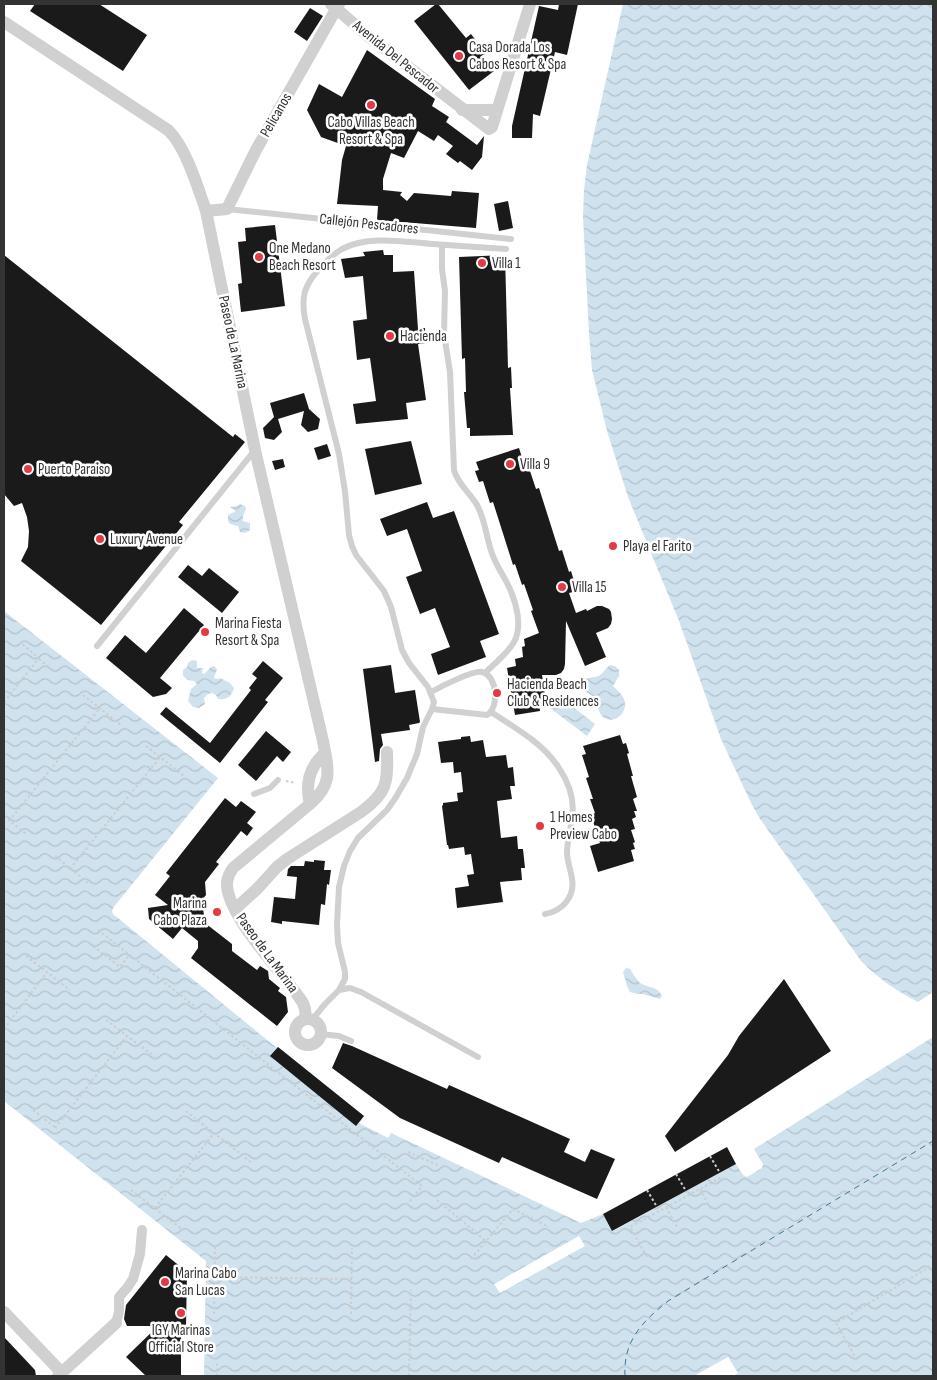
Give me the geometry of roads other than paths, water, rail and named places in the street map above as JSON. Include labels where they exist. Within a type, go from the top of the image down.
[{"type":"street","points":[[462,110],[496,110],[530,4]]},
{"type":"street","name":"Avenida Del Pescador","points":[[335,5],[368,36],[487,129],[491,129],[496,110]]},
{"type":"street","name":"Pelicanos","points":[[227,209],[256,150],[335,5]]},
{"type":"street","name":"Paseo de La Marina","points":[[4,22],[168,130],[179,144],[196,182],[206,212],[255,450],[328,769],[326,783],[320,795],[231,870],[228,877],[228,889],[235,909],[244,924],[300,999],[309,1019],[319,1025],[320,1034]]},
{"type":"street","points":[[206,212],[227,209]]},
{"type":"street","points":[[235,909],[287,859],[371,804],[380,793],[387,779],[387,752]]},
{"type":"street","points":[[310,804],[308,795],[309,776],[317,760],[325,753]]},
{"type":"street","points":[[309,1019],[299,1022],[296,1028],[295,1036],[299,1042],[313,1044],[320,1034]]},
{"type":"street","points":[[4,1312],[60,1375],[116,1323],[119,1312],[119,1297],[133,1279],[140,1254],[142,1230]]},
{"type":"lane","name":"Callejón Pescadores","points":[[227,209],[511,239]]},
{"type":"lane","points":[[309,1019],[339,990],[346,976],[338,943],[337,925],[339,887],[344,866],[358,838],[386,810],[396,796],[414,762],[423,727],[434,702],[431,692],[402,650],[391,607],[384,591],[356,555],[352,546],[349,535],[340,454],[305,318],[303,300],[306,286],[334,255],[347,247],[365,242],[377,241],[506,249]]},
{"type":"lane","points":[[442,245],[442,269],[445,291],[444,334],[450,372],[454,472],[476,503],[481,514],[492,556],[511,591],[517,618],[514,642],[485,673]]},
{"type":"lane","points":[[98,646],[255,450]]},
{"type":"lane","points":[[431,692],[474,672],[485,673],[491,680],[495,692],[494,705],[491,712],[487,715],[432,709]]},
{"type":"lane","points":[[491,712],[550,756],[563,775],[572,796],[573,811],[567,855],[573,880],[572,892],[561,908],[546,914]]},
{"type":"lane","points":[[254,794],[270,788],[278,780]]},
{"type":"lane","points":[[339,990],[350,988],[361,992],[478,1056]]},
{"type":"lane","points":[[320,1034],[338,1036],[351,1041]]},
{"type":"water","points":[[623,4],[933,4],[933,992],[918,1002],[888,984],[861,961],[760,819],[751,803],[721,739],[679,621],[628,497],[607,431],[592,370],[583,217],[584,190],[587,165]]},
{"type":"water","points":[[240,504],[245,506],[246,509],[243,521],[250,523],[250,530],[245,533],[240,532],[238,526],[230,524],[228,521],[228,515],[236,511],[230,507]]},
{"type":"water","points":[[4,611],[218,778],[113,908],[113,914],[277,1048],[364,1116],[359,1123],[388,1138],[391,1133],[581,1223],[603,1214],[613,1231],[736,1164],[743,1175],[747,1177],[762,1168],[763,1164],[754,1149],[933,1037],[933,1376],[733,1376],[738,1373],[728,1357],[694,1376],[204,1376],[206,1261],[4,1101]]},
{"type":"water","points":[[192,660],[197,661],[197,668],[203,668],[202,673],[204,674],[214,666],[217,669],[214,678],[220,678],[230,683],[234,688],[232,694],[224,699],[218,699],[212,693],[208,694],[204,698],[205,704],[199,708],[193,707],[188,701],[191,689],[197,684],[183,676],[183,670]]},
{"type":"water","points":[[610,665],[615,666],[619,670],[619,676],[613,686],[622,695],[625,704],[625,708],[620,716],[612,720],[601,715],[596,698],[580,686],[582,680],[598,676]]},
{"type":"water","points":[[559,696],[595,724],[587,736],[550,708]]},
{"type":"water","points":[[626,968],[630,969],[640,983],[658,990],[662,996],[660,999],[630,992],[623,972]]},
{"type":"place","name":"Casa Dorada Los Cabos Resort & Spa","points":[[459,56]]},
{"type":"place","name":"Cabo Villas Beach Resort & Spa","points":[[371,105]]},
{"type":"place","name":"One Medano Beach Resort","points":[[259,257]]},
{"type":"place","name":"Villa 1","points":[[482,263]]},
{"type":"place","name":"Hacienda","points":[[390,336]]},
{"type":"place","name":"Villa 9","points":[[510,464]]},
{"type":"place","name":"Puerto Paraiso","points":[[28,469]]},
{"type":"place","name":"Luxury Avenue","points":[[100,539]]},
{"type":"place","name":"Playa el Farito","points":[[613,546]]},
{"type":"place","name":"Villa 15","points":[[562,587]]},
{"type":"place","name":"Marina Fiesta Resort & Spa","points":[[205,632]]},
{"type":"place","name":"Hacienda Beach Club & Residences","points":[[497,693]]},
{"type":"place","name":"1 Homes Preview Cabo","points":[[540,826]]},
{"type":"place","name":"Marina Cabo Plaza","points":[[217,912]]},
{"type":"place","name":"Marina Cabo San Lucas","points":[[165,1282]]},
{"type":"place","name":"IGY Marinas Official Store","points":[[181,1313]]}]
